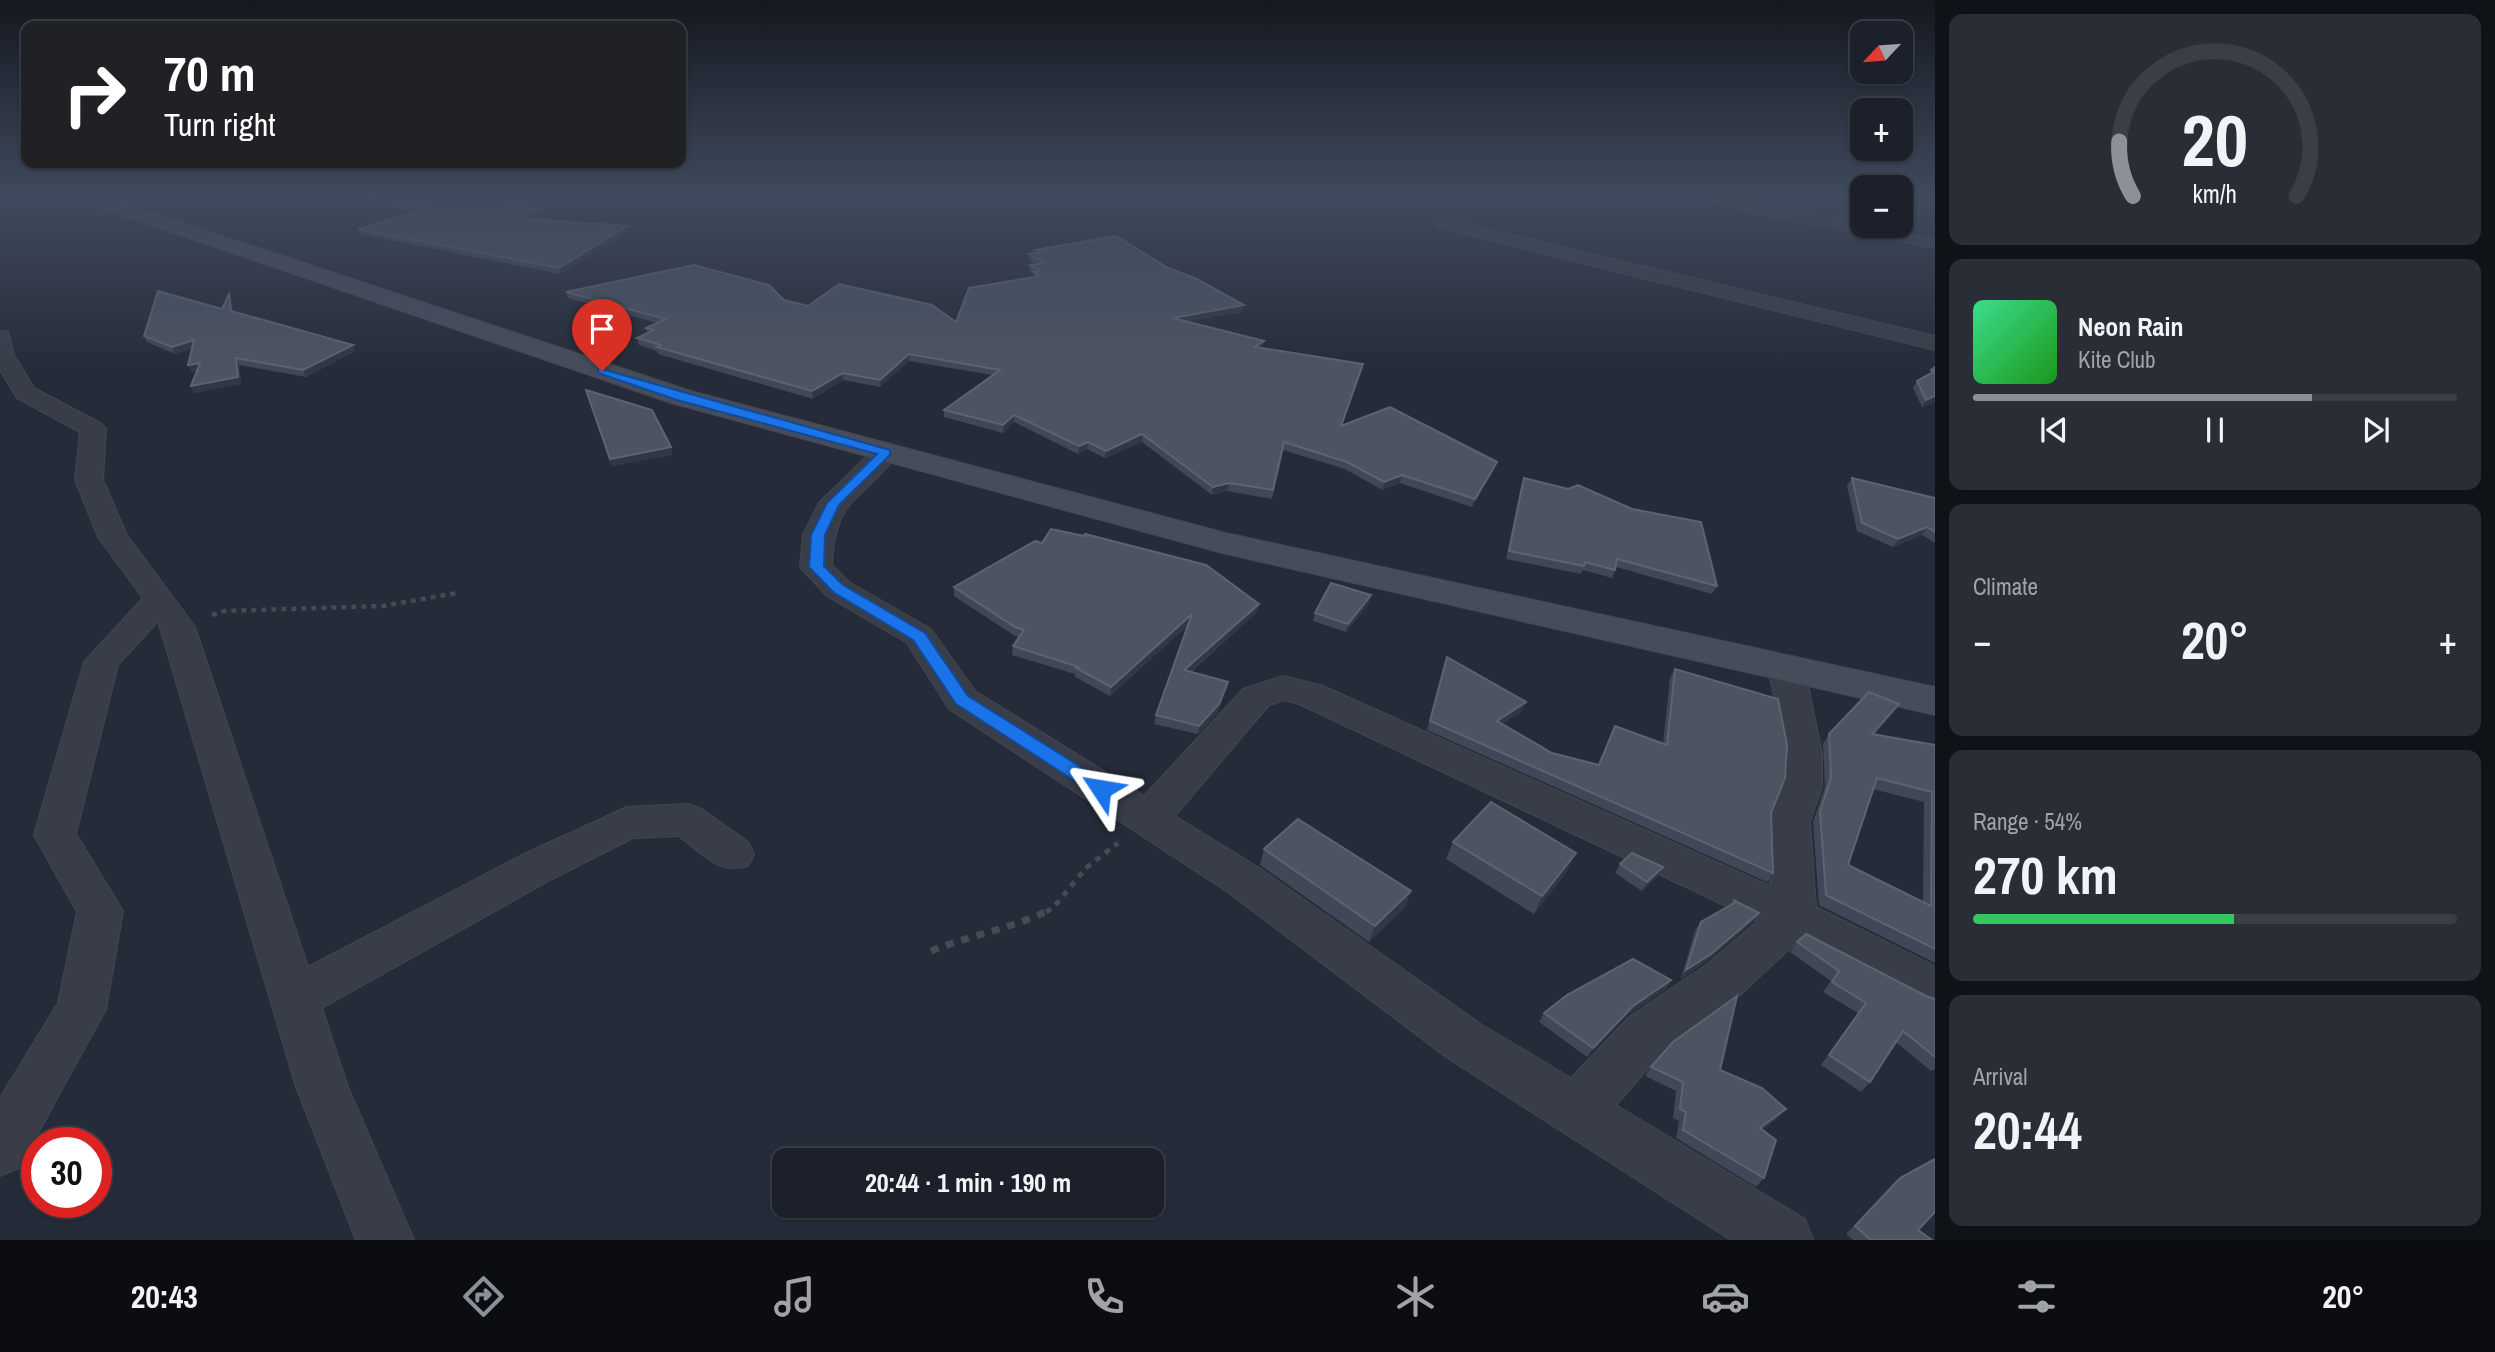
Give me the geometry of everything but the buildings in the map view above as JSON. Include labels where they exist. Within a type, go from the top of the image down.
[{"type":"street","points":[[257,254],[681,397],[1222,543],[1935,702]]},
{"type":"street","points":[[1569,254],[1935,343]]},
{"type":"street","points":[[0,337],[3,355],[25,393],[93,429],[89,480],[113,537],[169,613],[322,1087],[385,1240]]},
{"type":"street","points":[[886,452],[833,503],[818,535],[816,567],[838,589],[919,636],[962,700],[1245,881],[1464,1041],[1784,1240]]},
{"type":"street","points":[[0,1149],[81,1009],[100,911],[55,835],[100,662],[169,613]]},
{"type":"street","points":[[1787,670],[1803,754],[1802,787],[1789,821],[1794,917]]},
{"type":"street","points":[[1148,819],[1256,697],[1283,688],[1310,694],[1794,917],[1935,989]]},
{"type":"street","points":[[294,999],[537,867],[627,823],[687,820],[733,854]]},
{"type":"street","points":[[1576,1111],[1647,1033],[1723,980],[1794,917]]},
{"type":"path","points":[[169,613],[383,606],[457,593]]},
{"type":"path","points":[[931,951],[960,939],[1025,922],[1053,908],[1086,868],[1148,819]]},
{"type":"route","points":[[602,371],[681,397],[886,452],[833,503],[818,535],[816,567],[838,589],[919,636],[962,700],[1101,789]]}]
